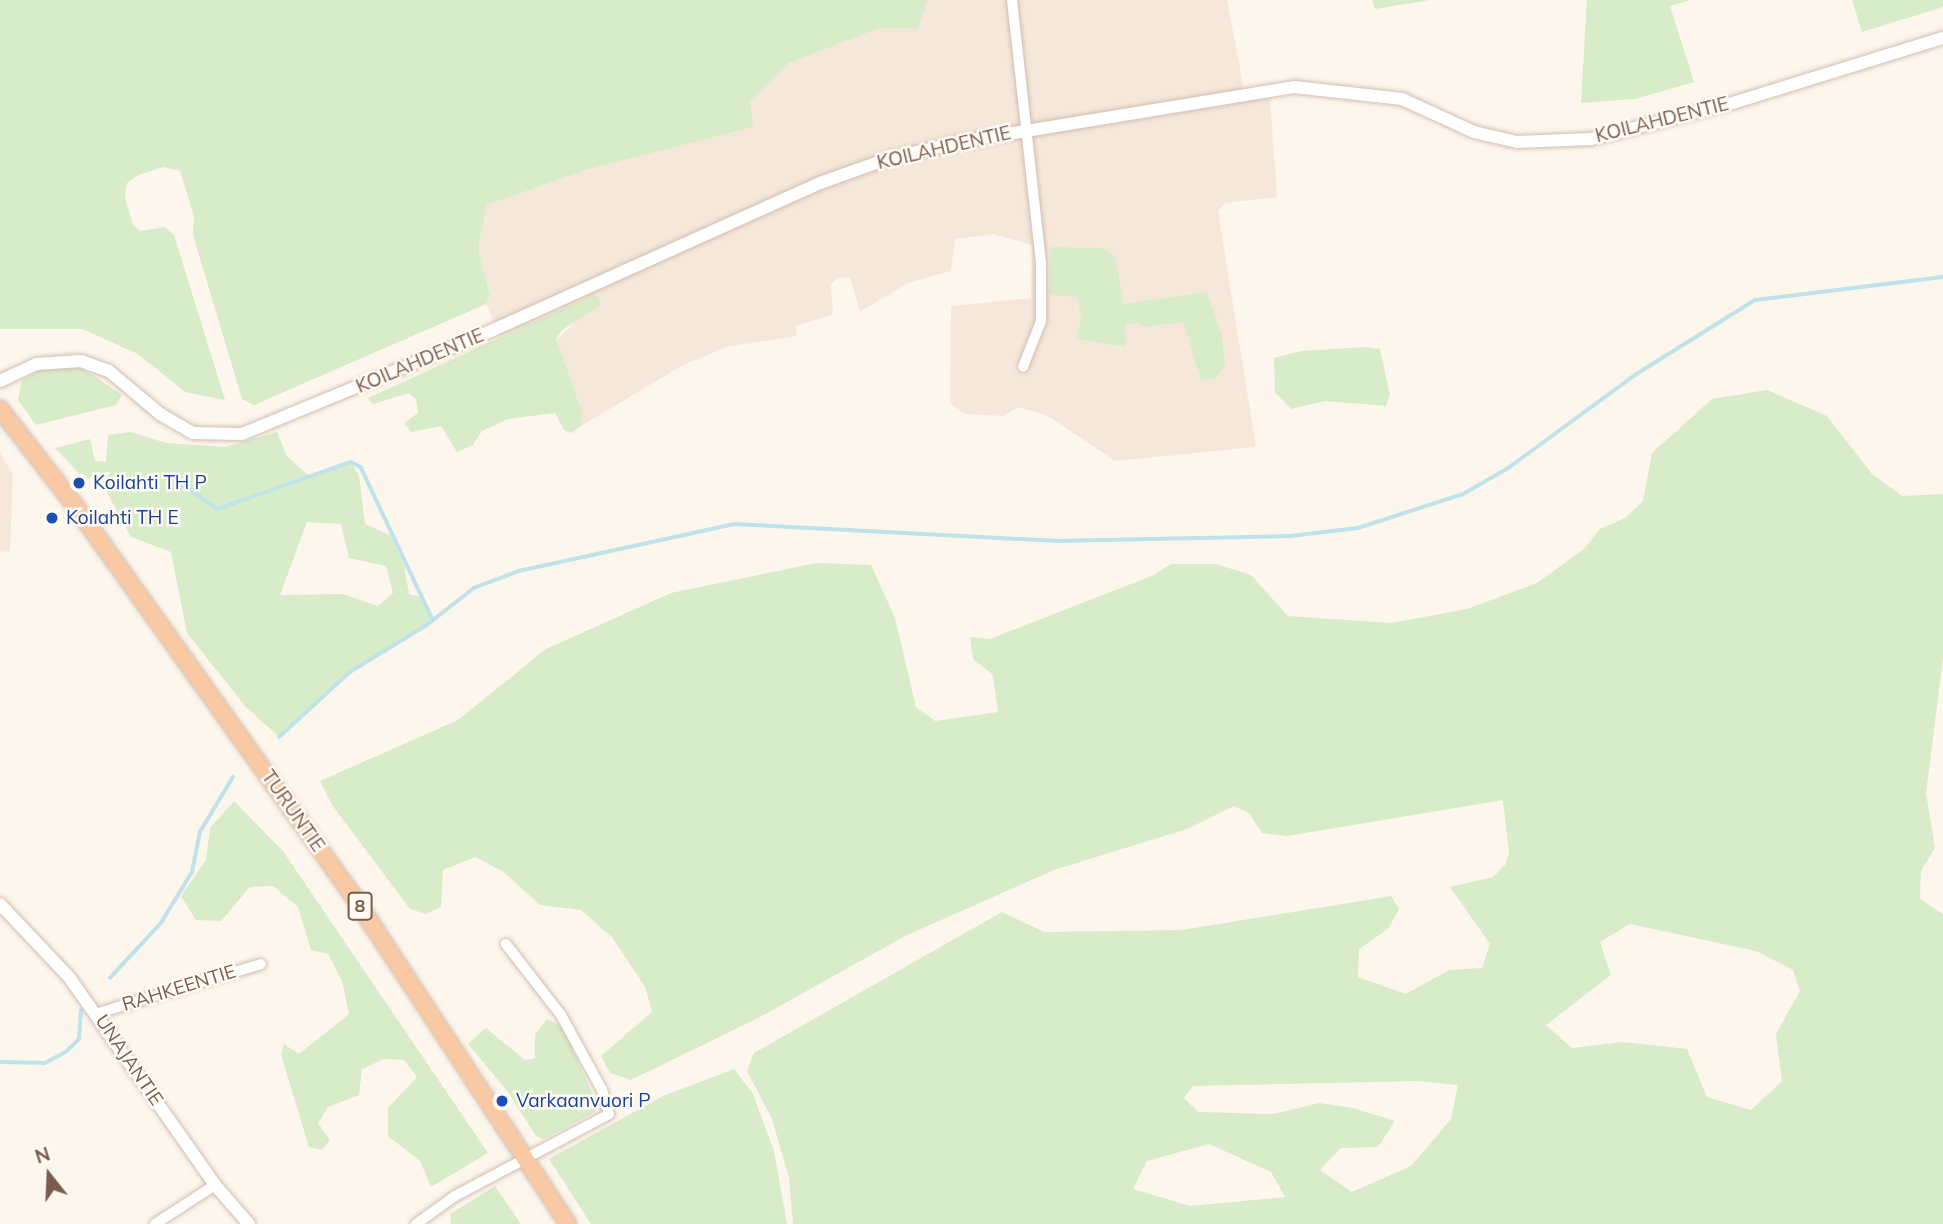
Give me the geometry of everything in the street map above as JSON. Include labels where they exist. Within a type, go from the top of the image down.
[{"type":"highway","name":"TURUNTIE","points":[[0,410],[73,503],[352,894],[568,1224]]},
{"type":"street","points":[[1012,0],[1041,306],[1041,321],[1023,366]]},
{"type":"street","name":"KOILAHDENTIE","points":[[0,381],[36,364],[81,361],[109,371],[160,414],[193,433],[242,435],[473,339],[820,184],[890,158],[1025,130],[1294,87],[1402,99],[1474,132],[1517,142],[1591,139],[1736,102],[1943,38]]},
{"type":"street","name":"UNAJANTIE","points":[[0,904],[98,1013],[215,1185],[249,1224]]},
{"type":"street","points":[[415,1224],[455,1196],[609,1114],[602,1090],[561,1015],[506,944]]},
{"type":"street","name":"RAHKEENTIE","points":[[98,1013],[261,964]]},
{"type":"street","points":[[155,1224],[215,1185]]},
{"type":"shaded area","points":[[928,0],[1227,0],[1246,100],[1270,99],[1277,197],[1225,203],[1218,211],[1256,447],[1115,461],[1048,416],[1018,407],[1004,416],[965,414],[950,403],[951,306],[1031,298],[1032,245],[993,234],[955,239],[951,271],[908,283],[860,312],[850,277],[838,278],[831,285],[833,314],[796,326],[797,336],[730,346],[683,365],[581,426],[583,414],[556,340],[575,322],[526,327],[501,337],[486,304],[490,294],[478,249],[487,205],[586,170],[752,127],[749,102],[789,63],[880,28],[918,29]]},
{"type":"shaded area","points":[[0,453],[13,474],[10,551],[0,552]]},
{"type":"green space","points":[[0,0],[928,0],[918,29],[880,28],[789,63],[750,102],[753,127],[586,170],[487,205],[478,249],[490,295],[486,304],[254,405],[242,399],[193,235],[194,216],[180,171],[163,167],[138,175],[127,183],[125,198],[133,225],[140,231],[165,227],[174,235],[225,400],[185,392],[138,354],[82,329],[0,329]]},
{"type":"green space","points":[[1372,0],[1430,0],[1375,9]]},
{"type":"green space","points":[[1587,0],[1691,0],[1670,6],[1694,82],[1635,99],[1581,103]]},
{"type":"green space","points":[[1852,0],[1943,0],[1943,7],[1862,32]]},
{"type":"green space","points":[[1051,247],[1103,248],[1115,257],[1124,304],[1207,292],[1222,336],[1225,367],[1215,378],[1201,380],[1183,322],[1145,327],[1140,323],[1125,324],[1126,347],[1076,339],[1081,319],[1078,297],[1049,295]]},
{"type":"green space","points":[[593,295],[599,297],[600,306],[562,330],[556,339],[583,414],[581,426],[571,433],[564,430],[555,413],[508,419],[482,431],[473,445],[457,452],[441,426],[411,432],[404,423],[418,413],[416,399],[409,393],[373,404],[368,398]]},
{"type":"green space","points":[[1367,347],[1380,349],[1390,395],[1386,406],[1325,401],[1291,409],[1275,392],[1274,358],[1301,351]]},
{"type":"green space","points":[[45,368],[82,368],[122,395],[116,405],[36,425],[18,400],[22,380]]},
{"type":"green space","points":[[1767,390],[1827,416],[1872,474],[1902,496],[1943,494],[1943,657],[1926,793],[1935,848],[1921,871],[1920,899],[1943,914],[1943,1224],[793,1224],[789,1178],[772,1119],[747,1071],[754,1053],[1002,912],[1044,932],[1182,930],[1391,896],[1399,909],[1388,929],[1359,949],[1358,977],[1406,994],[1449,970],[1482,968],[1490,944],[1450,887],[1493,877],[1505,865],[1509,853],[1503,800],[1287,836],[1262,833],[1249,813],[1234,806],[1187,829],[1054,870],[905,936],[760,1017],[631,1080],[610,1073],[601,1056],[652,1012],[645,987],[612,937],[581,910],[540,905],[504,872],[475,857],[443,870],[441,907],[426,914],[410,909],[332,805],[320,781],[458,720],[546,649],[671,593],[816,563],[871,565],[895,618],[916,707],[935,721],[998,712],[993,675],[973,659],[970,637],[990,639],[1154,575],[1171,564],[1216,564],[1251,575],[1288,616],[1391,623],[1467,609],[1537,583],[1584,549],[1600,529],[1625,518],[1643,501],[1652,453],[1712,399]],"holes":[[[1630,924],[1756,951],[1793,970],[1800,991],[1776,1034],[1782,1081],[1751,1110],[1707,1097],[1687,1049],[1623,1042],[1572,1048],[1546,1025],[1611,975],[1600,942]],[[1418,1081],[1458,1085],[1451,1119],[1411,1166],[1352,1192],[1320,1170],[1341,1148],[1378,1147],[1395,1121],[1353,1108],[1319,1103],[1274,1114],[1198,1112],[1184,1098],[1193,1086]],[[1209,1144],[1271,1172],[1285,1197],[1190,1206],[1133,1189],[1147,1161]]]},
{"type":"green space","points":[[131,432],[166,443],[225,447],[277,432],[287,456],[309,476],[351,462],[359,476],[365,524],[392,536],[404,565],[409,594],[421,597],[433,620],[350,672],[279,737],[246,707],[187,633],[171,552],[131,537],[104,487],[107,474],[96,472],[86,481],[55,448],[90,439],[95,461],[106,462],[108,435]],"holes":[[[307,522],[341,524],[349,558],[386,566],[393,593],[378,606],[343,594],[280,595]]]},
{"type":"green space","points":[[234,801],[283,851],[488,1153],[431,1187],[420,1161],[388,1136],[388,1108],[417,1077],[404,1060],[384,1059],[362,1069],[359,1095],[328,1107],[318,1123],[330,1140],[322,1150],[309,1147],[281,1055],[284,1044],[299,1054],[349,1014],[342,981],[328,954],[311,950],[298,907],[273,886],[250,887],[221,921],[196,920],[181,896],[206,860],[210,828]]},
{"type":"green space","points":[[547,1019],[563,1027],[595,1100],[595,1112],[544,1139],[536,1136],[508,1092],[468,1044],[486,1028],[525,1060],[535,1058],[535,1034]]},
{"type":"green space","points":[[734,1069],[753,1094],[774,1151],[787,1224],[591,1224],[549,1159],[663,1096]]},
{"type":"green space","points":[[495,1186],[521,1224],[451,1224],[450,1214]]},
{"type":"waterway","points":[[279,737],[350,672],[427,625],[474,588],[519,571],[734,524],[1055,541],[1291,536],[1358,528],[1463,494],[1507,469],[1635,375],[1755,300],[1943,277]]},
{"type":"waterway","points":[[174,479],[218,509],[351,462],[361,467],[433,620]]},
{"type":"waterway","points":[[110,978],[161,923],[192,872],[200,832],[233,777]]},
{"type":"waterway","points":[[0,1062],[45,1063],[66,1052],[79,1039],[81,1011]]},
{"type":"place","name":"Koilahti TH P","points":[[79,483]]},
{"type":"place","name":"Koilahti TH E","points":[[52,518]]},
{"type":"place","name":"Varkaanvuori P","points":[[502,1101]]}]
